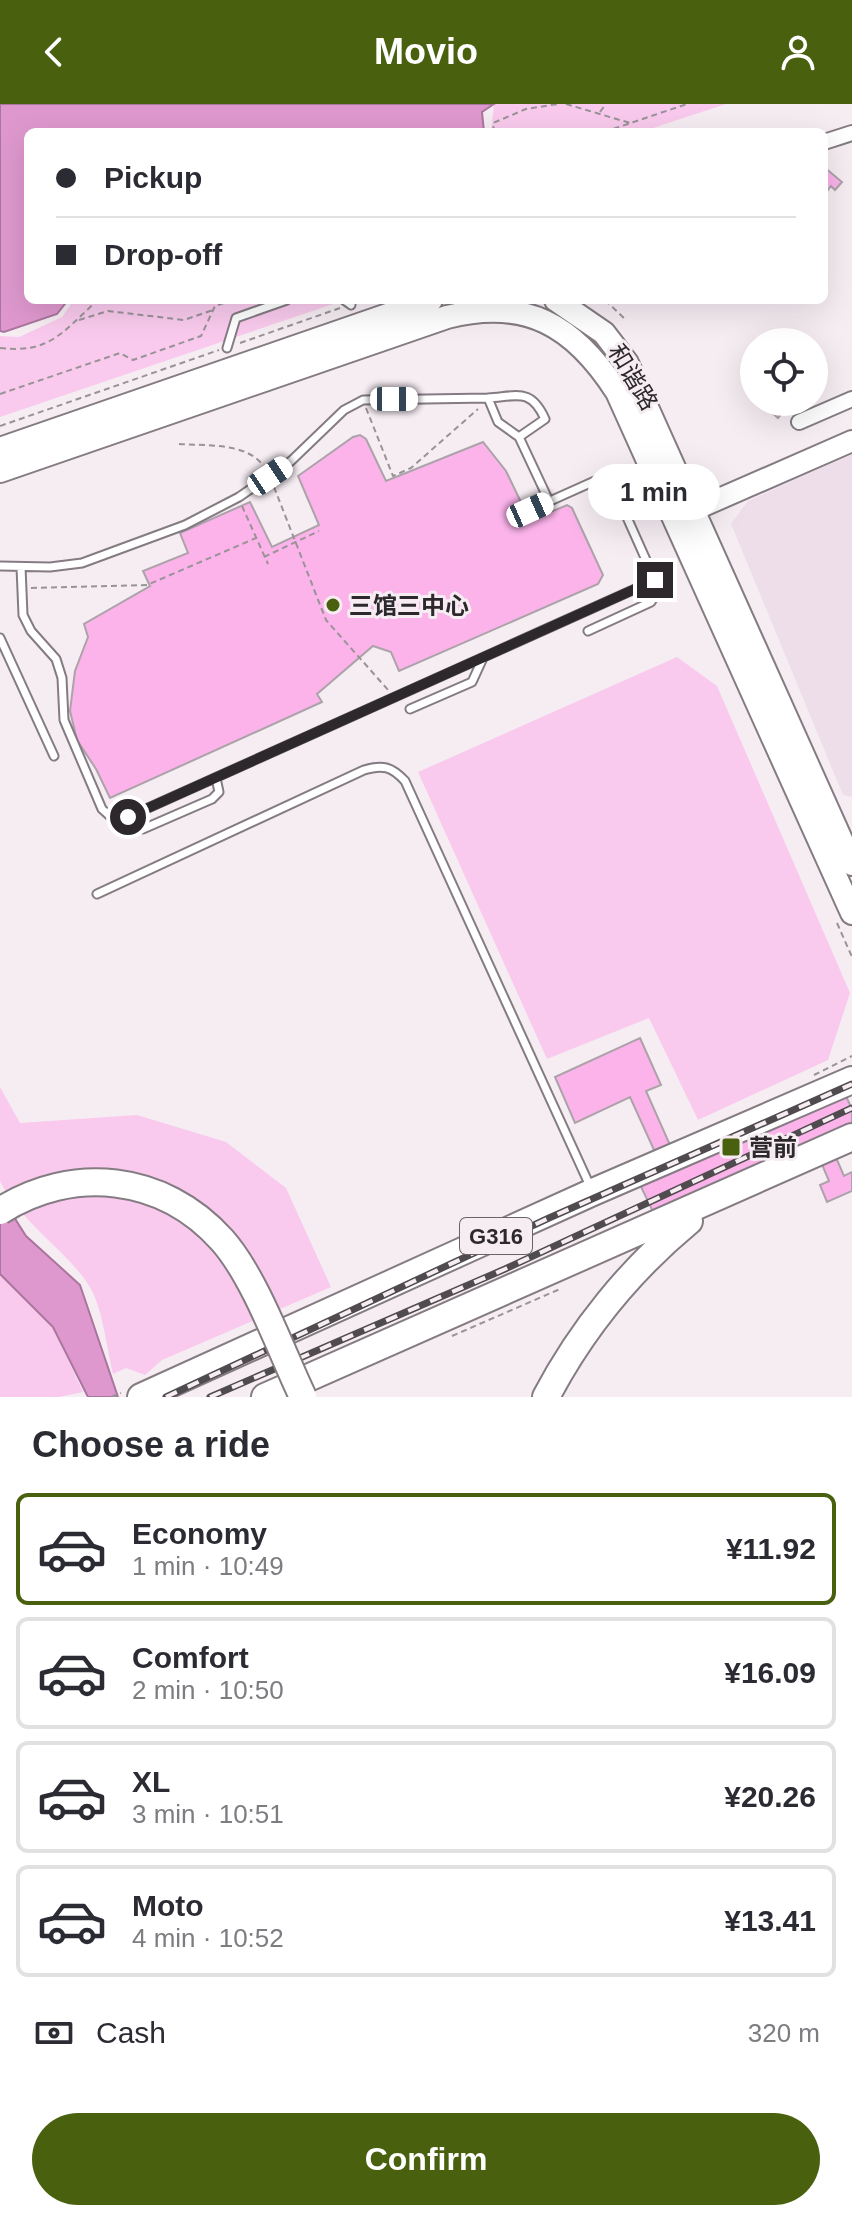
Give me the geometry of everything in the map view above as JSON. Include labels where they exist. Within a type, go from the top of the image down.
[{"type":"highway","name":"G316","points":[[141,1397],[851,1079]]},
{"type":"highway","name":"G316","points":[[265,1397],[852,1137]]},
{"type":"highway","points":[[0,1211],[32,1192],[95,1181],[124,1183],[176,1203],[223,1241],[245,1275],[303,1397]]},
{"type":"highway","points":[[0,1224],[31,1206],[63,1194],[93,1189],[126,1193],[167,1208],[197,1229],[241,1286],[293,1397]]},
{"type":"highway","points":[[546,1397],[610,1301],[660,1245],[714,1200]]},
{"type":"main road","points":[[0,449],[419,304]]},
{"type":"main road","name":"和谐路","points":[[562,304],[591,322],[618,349],[694,510],[852,864]]},
{"type":"main road","name":"和谐路","points":[[0,471],[447,317],[506,312],[547,321],[579,342],[617,392],[843,914]]},
{"type":"street","points":[[828,141],[852,133]]},
{"type":"street","points":[[799,422],[852,399]]},
{"type":"street","points":[[694,510],[852,441]]},
{"type":"lane","points":[[227,348],[236,318],[276,304]]},
{"type":"lane","points":[[488,398],[498,422],[519,437],[549,501]]},
{"type":"lane","points":[[0,566],[82,563],[185,525],[239,497],[270,476],[291,461],[344,410],[363,400],[532,398],[545,419],[519,437]]},
{"type":"lane","points":[[530,510],[608,475],[655,580],[655,595],[651,602],[588,631]]},
{"type":"lane","points":[[21,567],[23,615],[31,631],[56,659],[62,678],[64,720],[102,809],[113,819],[128,817],[655,580]]},
{"type":"lane","points":[[0,638],[54,756]]},
{"type":"lane","points":[[410,709],[472,682],[483,658]]},
{"type":"lane","points":[[97,894],[364,770],[382,765],[396,771],[405,781],[593,1192]]},
{"type":"lane","points":[[143,829],[212,799],[219,792],[216,778]]},
{"type":"path","points":[[494,128],[493,123],[526,109],[558,104]]},
{"type":"path","points":[[566,104],[631,123]]},
{"type":"path","points":[[599,114],[606,104]]},
{"type":"path","points":[[616,128],[687,104]]},
{"type":"path","points":[[0,348],[27,350],[43,346],[61,336],[94,304]]},
{"type":"path","points":[[0,394],[120,353],[133,360],[201,336],[215,306],[221,304]]},
{"type":"path","points":[[0,426],[227,348],[343,304]]},
{"type":"path","points":[[609,304],[626,320]]},
{"type":"path","points":[[79,320],[108,311],[184,320],[213,310]]},
{"type":"path","points":[[363,400],[393,476],[411,468],[473,414]]},
{"type":"path","points":[[179,444],[232,448],[257,456],[270,476],[326,620],[395,697]]},
{"type":"path","points":[[241,504],[268,564]]},
{"type":"path","points":[[264,557],[319,531]]},
{"type":"path","points":[[22,588],[147,585],[256,538]]},
{"type":"path","points":[[843,914],[852,957]]},
{"type":"shaded area","points":[[0,104],[494,104],[482,112],[484,128],[24,128],[24,304],[65,304],[57,314],[0,331]]},
{"type":"shaded area","points":[[494,104],[726,104],[653,128],[491,128]]},
{"type":"shaded area","points":[[71,304],[333,304],[0,417],[0,336],[19,337],[62,317]]},
{"type":"shaded area","points":[[852,454],[852,797],[843,795],[731,524],[748,501]]},
{"type":"shaded area","points":[[677,657],[717,686],[850,993],[828,1060],[698,1120],[649,1018],[547,1059],[418,772]]},
{"type":"shaded area","points":[[0,1087],[20,1123],[137,1115],[226,1142],[286,1188],[331,1287],[162,1360],[145,1375],[126,1368],[113,1374],[100,1314],[86,1281],[21,1212],[0,1181]]},
{"type":"shaded area","points":[[0,1195],[26,1236],[80,1285],[118,1397],[88,1397],[53,1327],[0,1274]]},
{"type":"shaded area","points":[[0,1274],[53,1327],[83,1392],[59,1397],[0,1397]]},
{"type":"building","points":[[828,170],[842,182],[835,190],[831,186],[828,190]]},
{"type":"building","name":"三馆三中心","points":[[360,435],[366,439],[386,481],[483,442],[506,471],[530,521],[567,505],[572,508],[603,575],[598,584],[399,671],[391,652],[373,646],[317,694],[322,702],[110,798],[77,740],[70,711],[75,671],[88,637],[84,624],[150,586],[143,571],[188,553],[180,533],[250,502],[272,547],[319,525],[298,476]]},
{"type":"building","points":[[640,1038],[661,1085],[646,1091],[674,1154],[659,1161],[630,1097],[575,1123],[555,1077]]},
{"type":"building","points":[[838,1079],[852,1109],[852,1124],[654,1214],[634,1172]]},
{"type":"building","points":[[827,1137],[844,1176],[852,1172],[852,1191],[827,1202],[820,1185],[829,1181],[813,1143]]},
{"type":"railway","points":[[166,1397],[549,1218],[852,1084]]},
{"type":"railway","points":[[210,1397],[505,1269],[852,1108]]},
{"type":"place","name":"三馆三中心","points":[[333,605]]},
{"type":"place","name":"营前","points":[[731,1147]]},
{"type":"route","points":[[128,817],[655,580]]}]
